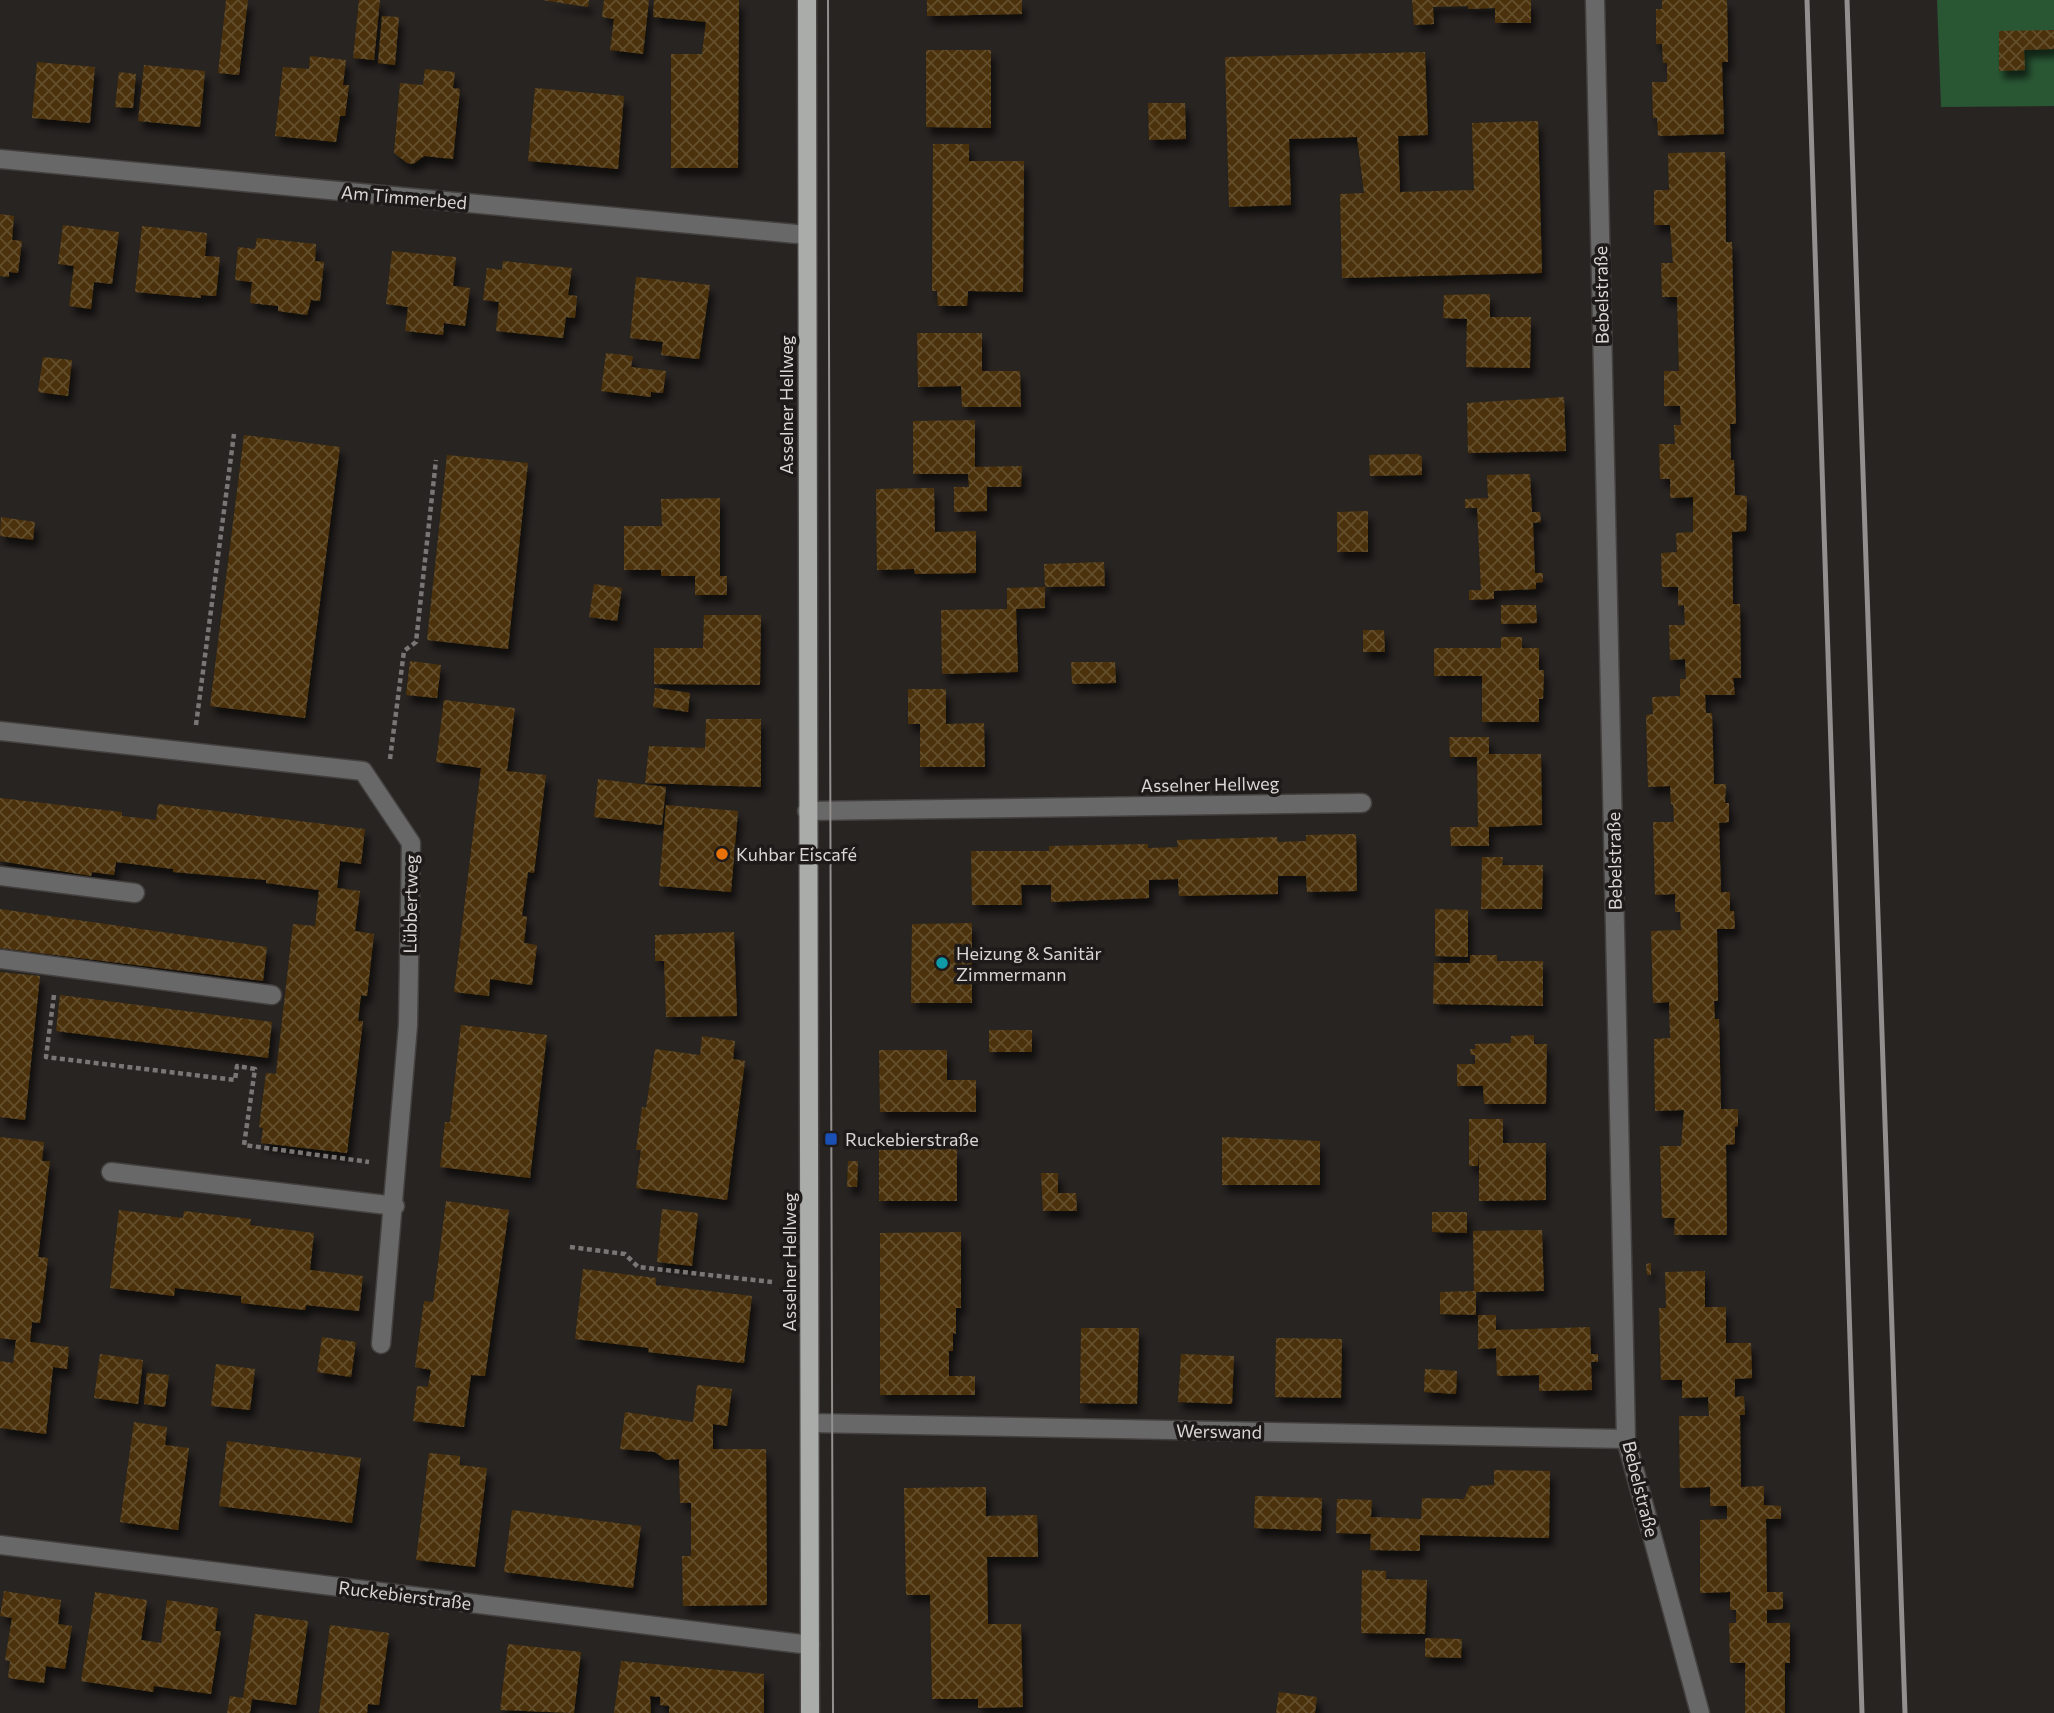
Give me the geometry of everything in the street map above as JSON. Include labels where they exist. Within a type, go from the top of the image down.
[{"type":"main road","name":"Asselner Hellweg","points":[[807,0],[810,1713]]},
{"type":"street","name":"Bebelstraße","points":[[1595,0],[1626,1439],[1700,1713]]},
{"type":"street","name":"Am Timmerbed","points":[[0,159],[807,235]]},
{"type":"street","name":"Lübbertweg","points":[[0,731],[363,771],[411,843],[408,1025],[395,1206],[380,1344]]},
{"type":"street","name":"Asselner Hellweg","points":[[807,811],[1362,803]]},
{"type":"street","points":[[0,876],[135,893]]},
{"type":"street","points":[[0,959],[272,995]]},
{"type":"street","points":[[111,1172],[395,1206]]},
{"type":"street","name":"Werswand","points":[[811,1423],[1626,1439]]},
{"type":"street","name":"Ruckebierstraße","points":[[0,1545],[810,1645]]},
{"type":"path","points":[[192,753],[233,434]]},
{"type":"path","points":[[384,803],[404,651],[416,642],[436,460]]},
{"type":"path","points":[[58,966],[46,1057],[235,1080],[237,1066],[255,1069],[244,1145],[398,1166]]},
{"type":"path","points":[[570,1247],[625,1254],[638,1267],[772,1282]]},
{"type":"green space","points":[[1937,0],[2054,0],[2054,106],[1941,107]]},
{"type":"building","points":[[226,0],[248,0],[239,75],[218,73]]},
{"type":"building","points":[[359,0],[380,0],[374,60],[353,58]]},
{"type":"building","points":[[542,0],[589,0],[588,7]]},
{"type":"building","points":[[604,0],[649,0],[643,54],[610,50],[614,19],[602,17]]},
{"type":"building","points":[[654,0],[739,0],[738,168],[671,168],[671,54],[702,54],[706,22],[653,17]]},
{"type":"building","points":[[927,0],[1022,0],[1022,14],[927,16]]},
{"type":"building","points":[[1412,0],[1531,0],[1531,23],[1495,23],[1495,8],[1468,9],[1468,6],[1433,7],[1434,24],[1414,25]]},
{"type":"building","points":[[1662,0],[1727,0],[1728,62],[1722,62],[1724,134],[1658,136],[1657,118],[1653,118],[1652,82],[1667,82],[1667,63],[1663,63],[1662,44],[1656,44],[1656,9],[1662,9]]},
{"type":"building","points":[[382,16],[399,17],[395,65],[378,63]]},
{"type":"building","points":[[2054,30],[2054,49],[2024,50],[2025,70],[1999,71],[1999,31]]},
{"type":"building","points":[[926,50],[991,50],[991,128],[926,127]]},
{"type":"building","points":[[1425,52],[1428,135],[1398,136],[1400,192],[1474,190],[1472,123],[1538,121],[1542,273],[1342,278],[1340,194],[1364,193],[1357,137],[1289,139],[1291,205],[1229,207],[1225,57]]},
{"type":"building","points":[[310,56],[346,60],[343,85],[349,85],[345,116],[340,116],[336,142],[275,136],[283,67],[309,69]]},
{"type":"building","points":[[37,62],[95,67],[90,123],[32,118]]},
{"type":"building","points":[[144,65],[205,71],[200,127],[138,121]]},
{"type":"building","points":[[425,69],[455,72],[453,88],[460,89],[453,159],[424,156],[413,164],[407,163],[394,153],[400,83],[423,85]]},
{"type":"building","points":[[119,72],[136,74],[133,108],[115,107]]},
{"type":"building","points":[[535,88],[624,96],[618,169],[528,161]]},
{"type":"building","points":[[1148,103],[1185,103],[1186,139],[1149,140]]},
{"type":"building","points":[[933,144],[969,144],[969,161],[1024,161],[1023,292],[968,291],[967,306],[938,306],[937,291],[932,291]]},
{"type":"building","points":[[1725,152],[1726,242],[1732,242],[1736,424],[1730,424],[1731,460],[1734,460],[1735,495],[1747,496],[1746,531],[1732,532],[1733,604],[1740,604],[1741,678],[1733,678],[1735,695],[1705,695],[1706,713],[1712,713],[1714,784],[1726,784],[1725,803],[1729,803],[1729,822],[1719,823],[1721,892],[1730,892],[1730,911],[1734,911],[1735,929],[1717,929],[1718,1001],[1714,1001],[1715,1019],[1719,1019],[1721,1109],[1738,1109],[1738,1126],[1735,1127],[1735,1144],[1726,1145],[1727,1235],[1674,1235],[1675,1218],[1662,1218],[1660,1146],[1681,1146],[1684,1110],[1655,1111],[1654,1039],[1670,1038],[1669,1002],[1653,1003],[1651,931],[1681,930],[1680,912],[1675,912],[1675,894],[1655,895],[1653,822],[1674,822],[1670,786],[1648,787],[1646,715],[1653,714],[1652,697],[1680,696],[1680,679],[1686,679],[1685,659],[1670,660],[1669,625],[1685,625],[1684,605],[1678,606],[1678,587],[1662,587],[1661,553],[1677,552],[1676,533],[1693,532],[1693,497],[1670,498],[1670,479],[1660,479],[1659,444],[1675,444],[1674,425],[1681,425],[1680,406],[1664,406],[1664,371],[1679,371],[1677,297],[1662,297],[1661,263],[1673,263],[1670,225],[1654,225],[1654,190],[1669,190],[1668,153]]},
{"type":"building","points":[[0,214],[14,216],[12,240],[22,241],[18,273],[9,272],[9,277],[0,276]]},
{"type":"building","points":[[63,225],[119,232],[112,284],[94,282],[91,309],[69,306],[74,266],[58,264]]},
{"type":"building","points":[[142,226],[207,233],[205,256],[220,257],[216,296],[201,295],[201,298],[135,292]]},
{"type":"building","points":[[257,238],[316,244],[315,261],[324,262],[320,301],[311,300],[307,315],[278,311],[278,306],[250,303],[252,282],[235,280],[238,247],[255,249]]},
{"type":"building","points":[[392,251],[456,257],[453,286],[470,288],[465,326],[444,323],[443,335],[405,331],[408,307],[386,304]]},
{"type":"building","points":[[503,261],[572,268],[568,295],[577,296],[575,318],[566,317],[563,338],[496,331],[499,302],[483,300],[487,268],[502,270]]},
{"type":"building","points":[[636,277],[710,285],[699,359],[661,355],[663,342],[630,338]]},
{"type":"building","points":[[1490,294],[1490,317],[1531,317],[1530,368],[1466,367],[1467,319],[1443,318],[1444,295]]},
{"type":"building","points":[[917,333],[982,333],[982,371],[1020,371],[1021,407],[962,407],[961,386],[918,387]]},
{"type":"building","points":[[606,353],[633,356],[631,367],[666,371],[663,393],[651,392],[651,397],[601,391]]},
{"type":"building","points":[[43,357],[72,360],[68,396],[38,392]]},
{"type":"building","points":[[1564,397],[1566,451],[1468,453],[1467,403]]},
{"type":"building","points":[[975,420],[975,467],[1022,466],[1021,487],[987,487],[987,511],[954,512],[954,487],[969,487],[968,474],[913,474],[913,421]]},
{"type":"building","points":[[244,435],[340,447],[305,718],[210,706]]},
{"type":"building","points":[[1418,454],[1422,457],[1422,475],[1370,476],[1369,455]]},
{"type":"building","points":[[447,455],[528,463],[508,649],[427,640]]},
{"type":"building","points":[[1530,474],[1532,512],[1540,512],[1541,522],[1533,523],[1535,573],[1543,573],[1543,582],[1536,583],[1536,589],[1494,591],[1494,599],[1469,600],[1469,590],[1481,590],[1477,508],[1465,508],[1465,499],[1488,498],[1487,475]]},
{"type":"building","points":[[934,488],[935,532],[976,531],[976,573],[915,574],[914,569],[877,570],[876,489]]},
{"type":"building","points":[[720,498],[720,576],[727,576],[727,595],[695,595],[695,576],[661,576],[661,570],[624,570],[624,526],[662,526],[661,499]]},
{"type":"building","points":[[1368,511],[1368,552],[1337,552],[1337,512]]},
{"type":"building","points":[[1,517],[35,522],[33,540],[0,536]]},
{"type":"building","points":[[1104,562],[1105,586],[1045,587],[1044,564]]},
{"type":"building","points":[[594,584],[622,588],[617,621],[589,617]]},
{"type":"building","points":[[1045,587],[1045,608],[1016,609],[1018,672],[942,674],[941,610],[1007,609],[1007,588]]},
{"type":"building","points":[[1501,605],[1536,605],[1537,623],[1501,624]]},
{"type":"building","points":[[704,615],[761,615],[760,685],[654,684],[654,648],[703,648]]},
{"type":"building","points":[[1363,630],[1384,630],[1385,652],[1363,652]]},
{"type":"building","points":[[1501,637],[1522,637],[1522,648],[1539,648],[1539,670],[1544,670],[1543,699],[1539,699],[1539,722],[1482,722],[1482,676],[1434,676],[1434,648],[1501,648]]},
{"type":"building","points":[[410,661],[441,665],[437,698],[406,695]]},
{"type":"building","points":[[1071,662],[1115,662],[1116,683],[1072,684]]},
{"type":"building","points":[[655,688],[690,693],[688,712],[653,707]]},
{"type":"building","points":[[908,689],[946,689],[946,724],[984,723],[985,767],[920,767],[920,724],[908,724]]},
{"type":"building","points":[[444,700],[515,708],[507,771],[546,775],[534,873],[528,872],[522,916],[527,917],[524,943],[537,945],[532,985],[490,979],[489,996],[454,992],[481,768],[436,762]]},
{"type":"building","points":[[706,719],[761,719],[761,787],[645,783],[649,746],[705,748]]},
{"type":"building","points":[[1449,737],[1489,737],[1489,754],[1541,754],[1542,825],[1489,827],[1489,846],[1451,846],[1450,827],[1478,827],[1477,757],[1450,757]]},
{"type":"building","points":[[598,779],[666,787],[662,825],[594,817]]},
{"type":"building","points":[[0,798],[122,812],[122,816],[156,820],[158,804],[365,829],[361,864],[340,861],[337,888],[360,891],[355,931],[374,934],[367,996],[361,995],[358,1021],[363,1021],[347,1153],[261,1143],[263,1128],[259,1127],[266,1073],[276,1074],[293,924],[315,926],[319,890],[266,883],[266,880],[173,872],[173,869],[116,862],[114,875],[92,872],[91,876],[0,861]]},
{"type":"building","points":[[666,805],[738,811],[731,892],[659,886]]},
{"type":"building","points":[[1356,834],[1357,891],[1307,892],[1306,876],[1278,876],[1278,894],[1179,896],[1178,879],[1149,880],[1149,898],[1051,902],[1051,885],[1021,885],[1022,905],[972,905],[971,851],[1049,851],[1049,846],[1148,844],[1148,848],[1178,847],[1177,840],[1277,837],[1278,842],[1306,841],[1306,835]]},
{"type":"building","points":[[1482,857],[1503,857],[1502,865],[1543,865],[1542,909],[1481,909]]},
{"type":"building","points":[[0,909],[267,947],[263,981],[0,948]]},
{"type":"building","points":[[1435,909],[1468,910],[1468,957],[1435,956]]},
{"type":"building","name":"Heizung & Sanitär Zimmermann","points":[[972,923],[972,1003],[911,1003],[912,924]]},
{"type":"building","points":[[734,932],[737,1016],[666,1017],[664,961],[655,961],[655,935]]},
{"type":"building","points":[[1470,955],[1497,955],[1497,961],[1543,961],[1543,1006],[1433,1004],[1434,963],[1470,963]]},
{"type":"building","points":[[0,972],[40,976],[25,1120],[0,1117]]},
{"type":"building","points":[[60,995],[272,1022],[268,1058],[56,1031]]},
{"type":"building","points":[[461,1025],[547,1035],[530,1178],[440,1167],[445,1122],[450,1122]]},
{"type":"building","points":[[989,1030],[1032,1030],[1032,1052],[989,1052]]},
{"type":"building","points":[[1534,1035],[1534,1044],[1547,1044],[1546,1104],[1484,1104],[1483,1086],[1457,1086],[1457,1064],[1475,1064],[1475,1055],[1471,1055],[1470,1049],[1476,1049],[1475,1044],[1511,1043],[1511,1036]]},
{"type":"building","points":[[702,1036],[735,1041],[733,1059],[745,1061],[727,1200],[636,1188],[641,1150],[636,1150],[655,1049],[700,1055]]},
{"type":"building","points":[[879,1050],[947,1050],[947,1080],[976,1080],[976,1112],[880,1112]]},
{"type":"building","points":[[1469,1119],[1503,1119],[1503,1143],[1546,1143],[1546,1200],[1479,1201],[1479,1143],[1478,1166],[1469,1166]]},
{"type":"building","points":[[0,1137],[44,1142],[42,1161],[50,1161],[38,1257],[48,1258],[40,1323],[32,1322],[30,1342],[69,1347],[67,1369],[53,1367],[46,1434],[0,1428],[0,1361],[13,1363],[16,1340],[0,1338]]},
{"type":"building","points":[[1222,1137],[1320,1141],[1320,1185],[1222,1185]]},
{"type":"building","points":[[957,1149],[957,1201],[879,1201],[879,1150]]},
{"type":"building","points":[[848,1161],[858,1161],[857,1187],[847,1187]]},
{"type":"building","points":[[1041,1173],[1058,1173],[1058,1193],[1076,1193],[1077,1211],[1043,1211]]},
{"type":"building","points":[[446,1201],[509,1210],[485,1376],[471,1375],[464,1427],[413,1421],[417,1386],[428,1387],[431,1370],[415,1367],[424,1301],[433,1302]]},
{"type":"building","points":[[662,1209],[698,1213],[692,1266],[657,1262]]},
{"type":"building","points":[[119,1210],[183,1218],[184,1211],[251,1219],[250,1225],[314,1233],[310,1270],[363,1276],[359,1311],[306,1305],[305,1310],[241,1303],[241,1296],[175,1288],[174,1296],[110,1288]]},
{"type":"building","points":[[1432,1212],[1467,1212],[1467,1233],[1432,1232]]},
{"type":"building","points":[[1542,1230],[1544,1291],[1476,1292],[1476,1315],[1440,1314],[1440,1292],[1474,1291],[1473,1231]]},
{"type":"building","points":[[961,1232],[961,1308],[956,1308],[956,1334],[953,1333],[953,1351],[949,1351],[949,1376],[975,1376],[975,1395],[880,1395],[880,1233]]},
{"type":"building","points":[[1651,1263],[1651,1275],[1647,1275],[1646,1264]]},
{"type":"building","points":[[583,1269],[656,1278],[656,1285],[752,1296],[744,1363],[648,1352],[649,1348],[575,1339]]},
{"type":"building","points":[[1705,1271],[1705,1307],[1726,1307],[1726,1343],[1751,1343],[1752,1378],[1735,1379],[1735,1397],[1744,1396],[1745,1415],[1740,1415],[1741,1487],[1764,1486],[1764,1505],[1781,1506],[1781,1519],[1766,1519],[1767,1592],[1783,1592],[1783,1609],[1767,1610],[1767,1623],[1790,1623],[1790,1663],[1785,1663],[1785,1713],[1745,1713],[1745,1663],[1730,1663],[1729,1623],[1736,1623],[1736,1610],[1730,1610],[1730,1592],[1700,1593],[1700,1520],[1727,1519],[1727,1506],[1710,1506],[1710,1487],[1680,1488],[1679,1416],[1709,1416],[1708,1397],[1682,1398],[1682,1380],[1661,1380],[1659,1308],[1666,1308],[1665,1272]]},
{"type":"building","points":[[1478,1315],[1496,1315],[1496,1330],[1590,1327],[1591,1354],[1598,1354],[1598,1362],[1591,1362],[1592,1390],[1539,1391],[1539,1375],[1497,1376],[1496,1348],[1478,1349]]},
{"type":"building","points":[[1081,1328],[1139,1328],[1137,1404],[1080,1403]]},
{"type":"building","points":[[322,1337],[356,1342],[351,1377],[317,1372]]},
{"type":"building","points":[[1276,1338],[1342,1339],[1341,1398],[1275,1397]]},
{"type":"building","points":[[100,1354],[143,1360],[138,1404],[94,1398]]},
{"type":"building","points":[[1181,1354],[1234,1356],[1232,1404],[1178,1402]]},
{"type":"building","points":[[216,1364],[255,1369],[250,1410],[211,1406]]},
{"type":"building","points":[[1425,1369],[1457,1371],[1456,1394],[1424,1392]]},
{"type":"building","points":[[147,1373],[169,1375],[165,1407],[144,1404]]},
{"type":"building","points":[[697,1385],[732,1389],[727,1426],[713,1424],[713,1449],[766,1449],[767,1605],[683,1606],[682,1556],[691,1556],[691,1503],[680,1503],[679,1459],[666,1460],[655,1452],[620,1449],[625,1412],[693,1422]]},
{"type":"building","points":[[134,1422],[167,1427],[165,1445],[189,1448],[178,1530],[120,1522]]},
{"type":"building","points":[[227,1441],[361,1458],[352,1523],[219,1506]]},
{"type":"building","points":[[429,1453],[460,1456],[460,1465],[487,1468],[475,1567],[416,1560]]},
{"type":"building","points":[[1494,1470],[1550,1471],[1549,1538],[1420,1535],[1420,1551],[1370,1550],[1371,1534],[1336,1533],[1337,1499],[1372,1500],[1371,1517],[1421,1519],[1422,1498],[1464,1499],[1470,1486],[1494,1485]]},
{"type":"building","points":[[986,1487],[986,1516],[1037,1515],[1038,1557],[987,1557],[988,1624],[1021,1624],[1023,1707],[978,1708],[978,1699],[932,1699],[930,1595],[906,1595],[904,1488]]},
{"type":"building","points":[[1255,1496],[1322,1498],[1321,1531],[1254,1528]]},
{"type":"building","points":[[512,1510],[641,1526],[633,1588],[504,1572]]},
{"type":"building","points":[[1362,1570],[1386,1571],[1386,1579],[1427,1580],[1425,1634],[1361,1633]]},
{"type":"building","points":[[4,1591],[61,1600],[58,1624],[72,1626],[65,1669],[46,1666],[44,1683],[8,1678],[10,1661],[5,1660],[12,1618],[0,1616]]},
{"type":"building","points":[[95,1592],[147,1600],[141,1640],[161,1643],[167,1600],[218,1608],[215,1631],[221,1631],[211,1694],[154,1686],[153,1692],[81,1681]]},
{"type":"building","points":[[255,1614],[308,1621],[296,1705],[252,1699],[250,1713],[227,1713],[230,1696],[243,1698]]},
{"type":"building","points":[[330,1625],[389,1633],[379,1705],[368,1704],[367,1713],[319,1713]]},
{"type":"building","points":[[1425,1638],[1462,1639],[1461,1658],[1425,1657]]},
{"type":"building","points":[[508,1644],[581,1652],[574,1713],[500,1710]]},
{"type":"building","points":[[621,1661],[764,1674],[764,1713],[669,1713],[669,1706],[660,1705],[660,1697],[650,1696],[651,1713],[614,1713]]},
{"type":"building","points":[[1279,1692],[1317,1697],[1315,1713],[1276,1713]]},
{"type":"tram line","points":[[828,0],[833,1713]]},
{"type":"railway","points":[[1807,0],[1862,1713]]},
{"type":"railway","points":[[1847,0],[1905,1713]]},
{"type":"place","name":"Kuhbar Eiscafé","points":[[722,854]]},
{"type":"place","name":"Heizung & Sanitär Zimmermann","points":[[942,963]]},
{"type":"place","name":"Ruckebierstraße","points":[[831,1139]]}]
